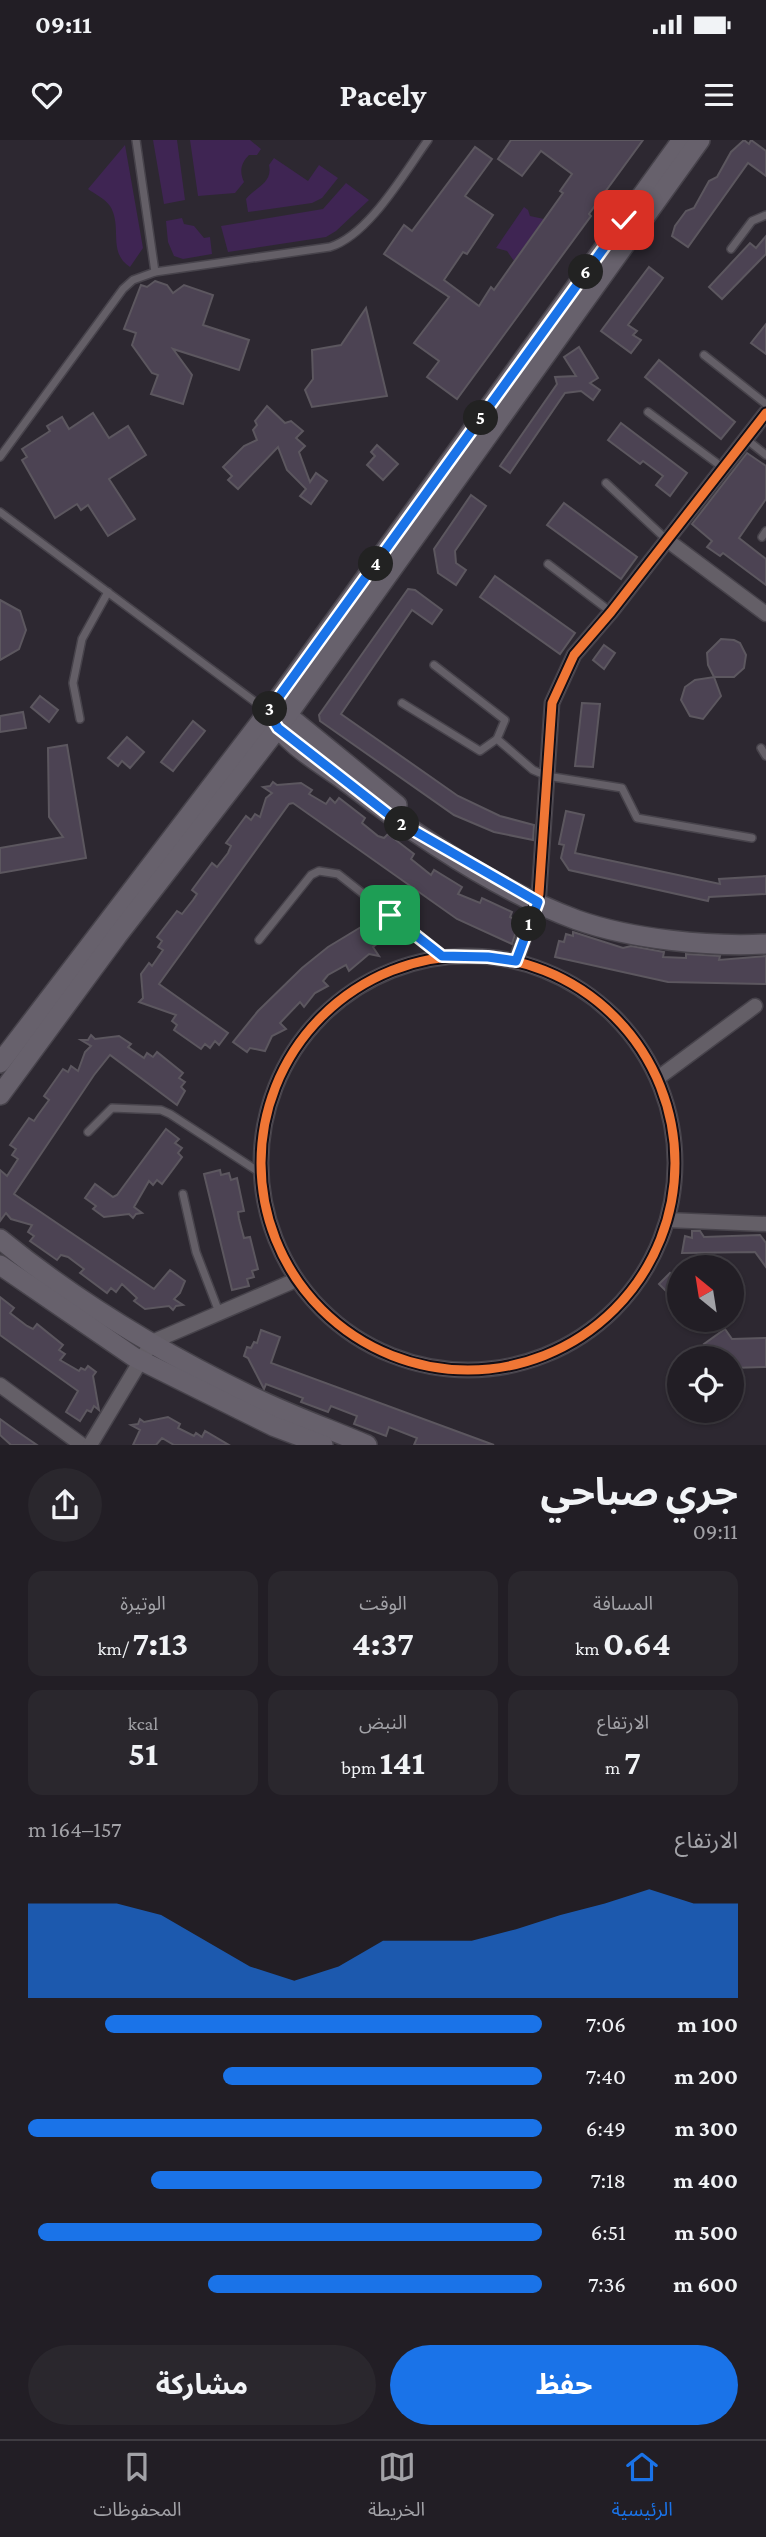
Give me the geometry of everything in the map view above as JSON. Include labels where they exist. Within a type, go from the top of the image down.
[{"type":"main road","points":[[0,1063],[278,718],[682,140]]},
{"type":"main road","points":[[0,1095],[700,140]]},
{"type":"main road","points":[[278,718],[438,835],[538,898],[579,920],[690,943],[766,944]]},
{"type":"main road","points":[[538,898],[603,916],[678,930],[729,935],[766,933]]},
{"type":"main road","points":[[0,1239],[39,1271],[152,1342],[256,1398],[367,1445]]},
{"type":"main road","points":[[0,1265],[142,1361],[273,1426],[323,1445]]},
{"type":"street","points":[[516,961],[538,898],[552,703],[562,677],[574,655],[611,612],[766,413]]},
{"type":"street","points":[[667,540],[766,614]]},
{"type":"street","points":[[442,956],[488,957],[516,961],[566,980],[611,1012],[645,1054],[658,1078],[674,1134],[674,1182],[667,1220],[645,1271],[629,1293],[600,1322],[566,1346],[540,1357],[487,1369],[432,1367],[379,1350],[333,1321],[296,1280],[272,1231],[259,1172],[265,1122],[272,1095],[283,1070],[314,1024],[356,989],[381,975],[442,956]]},
{"type":"street","points":[[658,1078],[755,1006]]},
{"type":"street","points":[[667,1220],[766,1224]]},
{"type":"street","points":[[90,1445],[152,1342],[296,1280]]},
{"type":"street","points":[[0,1385],[82,1445]]},
{"type":"lane","points":[[136,140],[155,272]]},
{"type":"lane","points":[[0,457],[123,289],[133,280],[155,272],[344,243],[362,228],[428,140]]},
{"type":"lane","points":[[731,249],[752,221],[766,215]]},
{"type":"lane","points":[[704,355],[766,404]]},
{"type":"lane","points":[[648,412],[722,467]]},
{"type":"lane","points":[[745,439],[766,455]]},
{"type":"lane","points":[[606,483],[667,540]]},
{"type":"lane","points":[[0,512],[278,718]]},
{"type":"lane","points":[[548,564],[611,612]]},
{"type":"lane","points":[[80,719],[73,683],[82,639],[108,592]]},
{"type":"lane","points":[[402,703],[480,751],[497,739],[505,720],[433,665]]},
{"type":"lane","points":[[497,739],[533,771],[547,776],[622,789],[636,818],[752,838]]},
{"type":"lane","points":[[761,748],[766,756]]},
{"type":"lane","points":[[259,940],[311,875],[329,871],[338,874],[442,956]]},
{"type":"lane","points":[[88,1132],[112,1108],[161,1110],[259,1172]]},
{"type":"lane","points":[[183,1194],[196,1252],[219,1312]]},
{"type":"shaded area","points":[[153,140],[177,140],[185,200],[164,204]]},
{"type":"shaded area","points":[[190,140],[250,140],[261,149],[257,155],[249,155],[244,161],[241,171],[244,182],[235,193],[198,196]]},
{"type":"shaded area","points":[[125,145],[143,248],[130,267],[119,254],[114,214],[110,206],[88,189]]},
{"type":"shaded area","points":[[274,158],[308,181],[319,165],[338,178],[322,198],[312,203],[248,212],[246,199],[266,181],[269,165]]},
{"type":"shaded area","points":[[346,183],[369,200],[326,237],[228,252],[221,226],[323,209]]},
{"type":"shaded area","points":[[524,207],[530,216],[544,219],[514,261],[507,251],[496,248]]},
{"type":"shaded area","points":[[182,218],[184,224],[194,226],[204,238],[210,237],[212,254],[183,259],[174,256],[168,242],[166,221]]},
{"type":"building","points":[[511,140],[643,140],[457,399],[427,377],[439,361],[414,343],[449,297],[384,254],[404,225],[412,231],[475,147],[492,159],[465,196],[493,215],[467,254],[463,252],[444,280],[479,306],[491,287],[494,290],[563,193],[560,191],[572,174],[541,151],[522,176],[498,159]]},
{"type":"building","points":[[744,140],[749,144],[751,140],[766,151],[766,176],[748,163],[688,247],[672,236],[675,226],[686,211],[694,208],[709,181],[717,177],[731,152]]},
{"type":"building","points":[[766,236],[766,254],[722,299],[709,287],[750,243],[756,248]]},
{"type":"building","points":[[649,267],[663,278],[628,325],[637,331],[633,335],[641,340],[631,353],[601,331]]},
{"type":"building","points":[[155,281],[167,285],[173,293],[184,285],[213,295],[203,325],[249,340],[239,370],[173,349],[192,375],[183,404],[151,394],[158,375],[152,373],[132,345],[136,333],[124,329],[141,285],[147,287]]},
{"type":"building","points":[[366,308],[387,396],[312,407],[305,390],[313,379],[312,350],[341,345]]},
{"type":"building","points":[[766,324],[766,354],[751,343]]},
{"type":"building","points":[[579,347],[598,378],[590,383],[600,390],[593,400],[581,391],[565,393],[510,473],[500,466],[557,384],[555,377],[576,376],[564,357]]},
{"type":"building","points":[[659,360],[735,422],[721,439],[645,377]]},
{"type":"building","points":[[267,406],[285,423],[291,421],[303,431],[296,438],[305,446],[299,452],[310,482],[316,473],[327,481],[311,504],[300,496],[306,489],[287,470],[278,447],[238,489],[228,480],[232,476],[223,467],[244,446],[257,440],[253,430],[257,425],[255,421]]},
{"type":"building","points":[[93,413],[109,438],[128,426],[146,455],[109,479],[135,519],[108,536],[88,505],[81,510],[77,504],[55,518],[22,460],[27,457],[22,449],[50,431],[47,426],[62,417],[69,429]]},
{"type":"building","points":[[621,423],[687,473],[670,496],[656,485],[663,476],[643,461],[640,464],[608,440]]},
{"type":"building","points":[[377,445],[398,464],[383,480],[367,465],[375,456],[371,452]]},
{"type":"building","points":[[747,453],[766,466],[766,499],[739,538],[766,559],[766,585],[723,553],[720,556],[707,547],[712,541],[692,524]]},
{"type":"building","points":[[471,495],[486,506],[455,551],[456,563],[466,570],[456,585],[438,573],[434,549]]},
{"type":"building","points":[[564,503],[637,557],[621,579],[547,525]]},
{"type":"building","points":[[495,576],[575,633],[560,654],[480,597]]},
{"type":"building","points":[[408,589],[415,590],[442,610],[432,624],[412,610],[341,714],[458,796],[500,816],[534,825],[533,840],[494,832],[454,815],[320,721],[319,715]]},
{"type":"building","points":[[0,600],[20,611],[26,630],[19,649],[0,660]]},
{"type":"building","points":[[721,639],[740,643],[746,655],[744,668],[734,677],[714,677],[708,665],[707,653]]},
{"type":"building","points":[[604,645],[615,653],[604,669],[593,660]]},
{"type":"building","points":[[714,677],[721,696],[703,719],[690,716],[681,700],[685,687],[695,680]]},
{"type":"building","points":[[40,696],[58,710],[49,722],[31,707]]},
{"type":"building","points":[[582,703],[600,704],[593,767],[575,766]]},
{"type":"building","points":[[23,712],[26,728],[0,732],[0,716]]},
{"type":"building","points":[[193,721],[205,731],[173,771],[161,762]]},
{"type":"building","points":[[127,737],[144,752],[130,768],[122,761],[118,766],[108,758]]},
{"type":"building","points":[[67,745],[86,858],[0,873],[0,848],[63,837],[49,817],[48,748]]},
{"type":"building","points":[[273,782],[277,785],[301,783],[312,790],[309,794],[326,804],[330,798],[335,803],[339,798],[365,818],[362,823],[378,836],[384,838],[388,834],[414,854],[411,859],[431,875],[434,870],[462,887],[458,894],[480,903],[482,898],[512,912],[510,917],[516,920],[513,927],[517,928],[512,944],[457,919],[293,803],[289,804],[159,984],[228,1033],[219,1045],[215,1041],[210,1048],[205,1044],[201,1049],[174,1030],[177,1025],[172,1021],[176,1015],[139,1002],[143,998],[141,974],[149,963],[152,966],[163,950],[158,947],[162,941],[157,937],[177,911],[182,914],[193,900],[197,894],[192,890],[212,863],[217,867],[228,853],[231,846],[226,843],[246,816],[251,820],[255,814],[260,817],[266,798],[272,793],[263,787],[270,786]]},
{"type":"building","points":[[566,811],[584,815],[575,853],[720,884],[719,879],[766,876],[766,894],[709,897],[708,901],[569,870],[561,858],[564,845],[559,844]]},
{"type":"building","points":[[371,921],[381,934],[375,938],[378,943],[373,947],[379,956],[369,954],[349,971],[346,965],[328,975],[323,981],[328,986],[315,993],[304,1007],[300,1002],[280,1023],[286,1029],[272,1036],[265,1051],[250,1048],[247,1052],[233,1042],[258,1011],[302,968],[328,947]]},
{"type":"building","points":[[573,932],[623,948],[631,946],[664,952],[663,957],[686,958],[686,954],[720,956],[719,960],[766,956],[766,984],[668,982],[555,957],[559,941],[564,942],[566,934],[573,936]]},
{"type":"building","points":[[91,1035],[95,1039],[119,1036],[131,1044],[128,1047],[144,1058],[147,1053],[153,1057],[157,1052],[183,1073],[179,1078],[185,1082],[181,1087],[185,1091],[177,1105],[110,1055],[14,1194],[154,1289],[170,1270],[185,1281],[174,1299],[183,1305],[176,1306],[173,1310],[169,1306],[145,1309],[134,1301],[137,1298],[122,1284],[116,1292],[111,1288],[107,1293],[80,1273],[84,1269],[68,1257],[61,1255],[57,1260],[30,1241],[34,1236],[28,1232],[32,1225],[11,1219],[6,1213],[0,1221],[0,1170],[7,1176],[18,1159],[12,1155],[16,1149],[10,1145],[29,1118],[34,1121],[49,1100],[44,1096],[63,1069],[68,1072],[71,1066],[78,1071],[85,1052],[91,1046],[81,1040],[88,1040]]},
{"type":"building","points":[[166,1129],[179,1139],[175,1143],[182,1148],[178,1153],[182,1157],[162,1184],[157,1180],[153,1185],[149,1181],[134,1207],[142,1213],[133,1218],[129,1214],[104,1217],[93,1209],[96,1206],[85,1198],[95,1184],[113,1197],[117,1195]]},
{"type":"building","points":[[220,1170],[221,1175],[229,1173],[231,1180],[237,1178],[244,1211],[238,1212],[239,1219],[244,1238],[250,1237],[258,1269],[252,1271],[254,1277],[247,1279],[249,1286],[232,1290],[204,1174]]},
{"type":"building","points":[[692,1231],[700,1231],[704,1237],[760,1235],[766,1243],[766,1267],[755,1252],[682,1253],[685,1236],[692,1238]]},
{"type":"building","points":[[667,1276],[667,1292],[659,1284]]},
{"type":"building","points":[[0,1297],[14,1308],[10,1313],[27,1326],[33,1329],[37,1324],[63,1345],[59,1350],[65,1354],[60,1360],[79,1371],[88,1366],[96,1372],[93,1376],[99,1410],[94,1406],[91,1412],[87,1410],[80,1421],[66,1412],[78,1391],[0,1335]]},
{"type":"building","points":[[261,1330],[280,1337],[271,1363],[494,1445],[414,1445],[417,1438],[389,1427],[386,1436],[354,1424],[357,1416],[331,1406],[328,1412],[301,1402],[303,1398],[266,1384],[264,1389],[248,1358],[244,1356],[247,1347],[251,1348],[254,1342],[257,1343]]},
{"type":"building","points":[[721,1332],[727,1332],[732,1339],[766,1338],[766,1367],[744,1368],[744,1346],[704,1344]]},
{"type":"building","points":[[168,1417],[180,1424],[178,1428],[194,1436],[196,1433],[202,1437],[205,1431],[229,1445],[174,1445],[162,1438],[156,1445],[133,1445],[140,1430],[131,1425],[138,1424],[140,1419],[144,1422]]},
{"type":"building","points":[[0,1419],[37,1445],[11,1445],[0,1435]]},
{"type":"cycle path","points":[[516,961],[539,894],[552,703],[574,655],[611,612],[766,413]]},
{"type":"cycle path","points":[[468,956],[508,960],[547,972],[583,991],[615,1016],[651,1065],[659,1084],[671,1123],[675,1163],[671,1203],[659,1242],[640,1278],[615,1310],[566,1346],[547,1354],[508,1366],[468,1370],[428,1366],[389,1354],[353,1335],[321,1310],[285,1261],[277,1242],[265,1203],[261,1163],[265,1123],[277,1084],[296,1048],[321,1016],[370,980],[389,972],[428,960],[468,956]]},
{"type":"route","points":[[390,915],[442,956],[488,957],[516,961],[538,902],[397,821],[278,728],[268,712],[624,220]]}]
